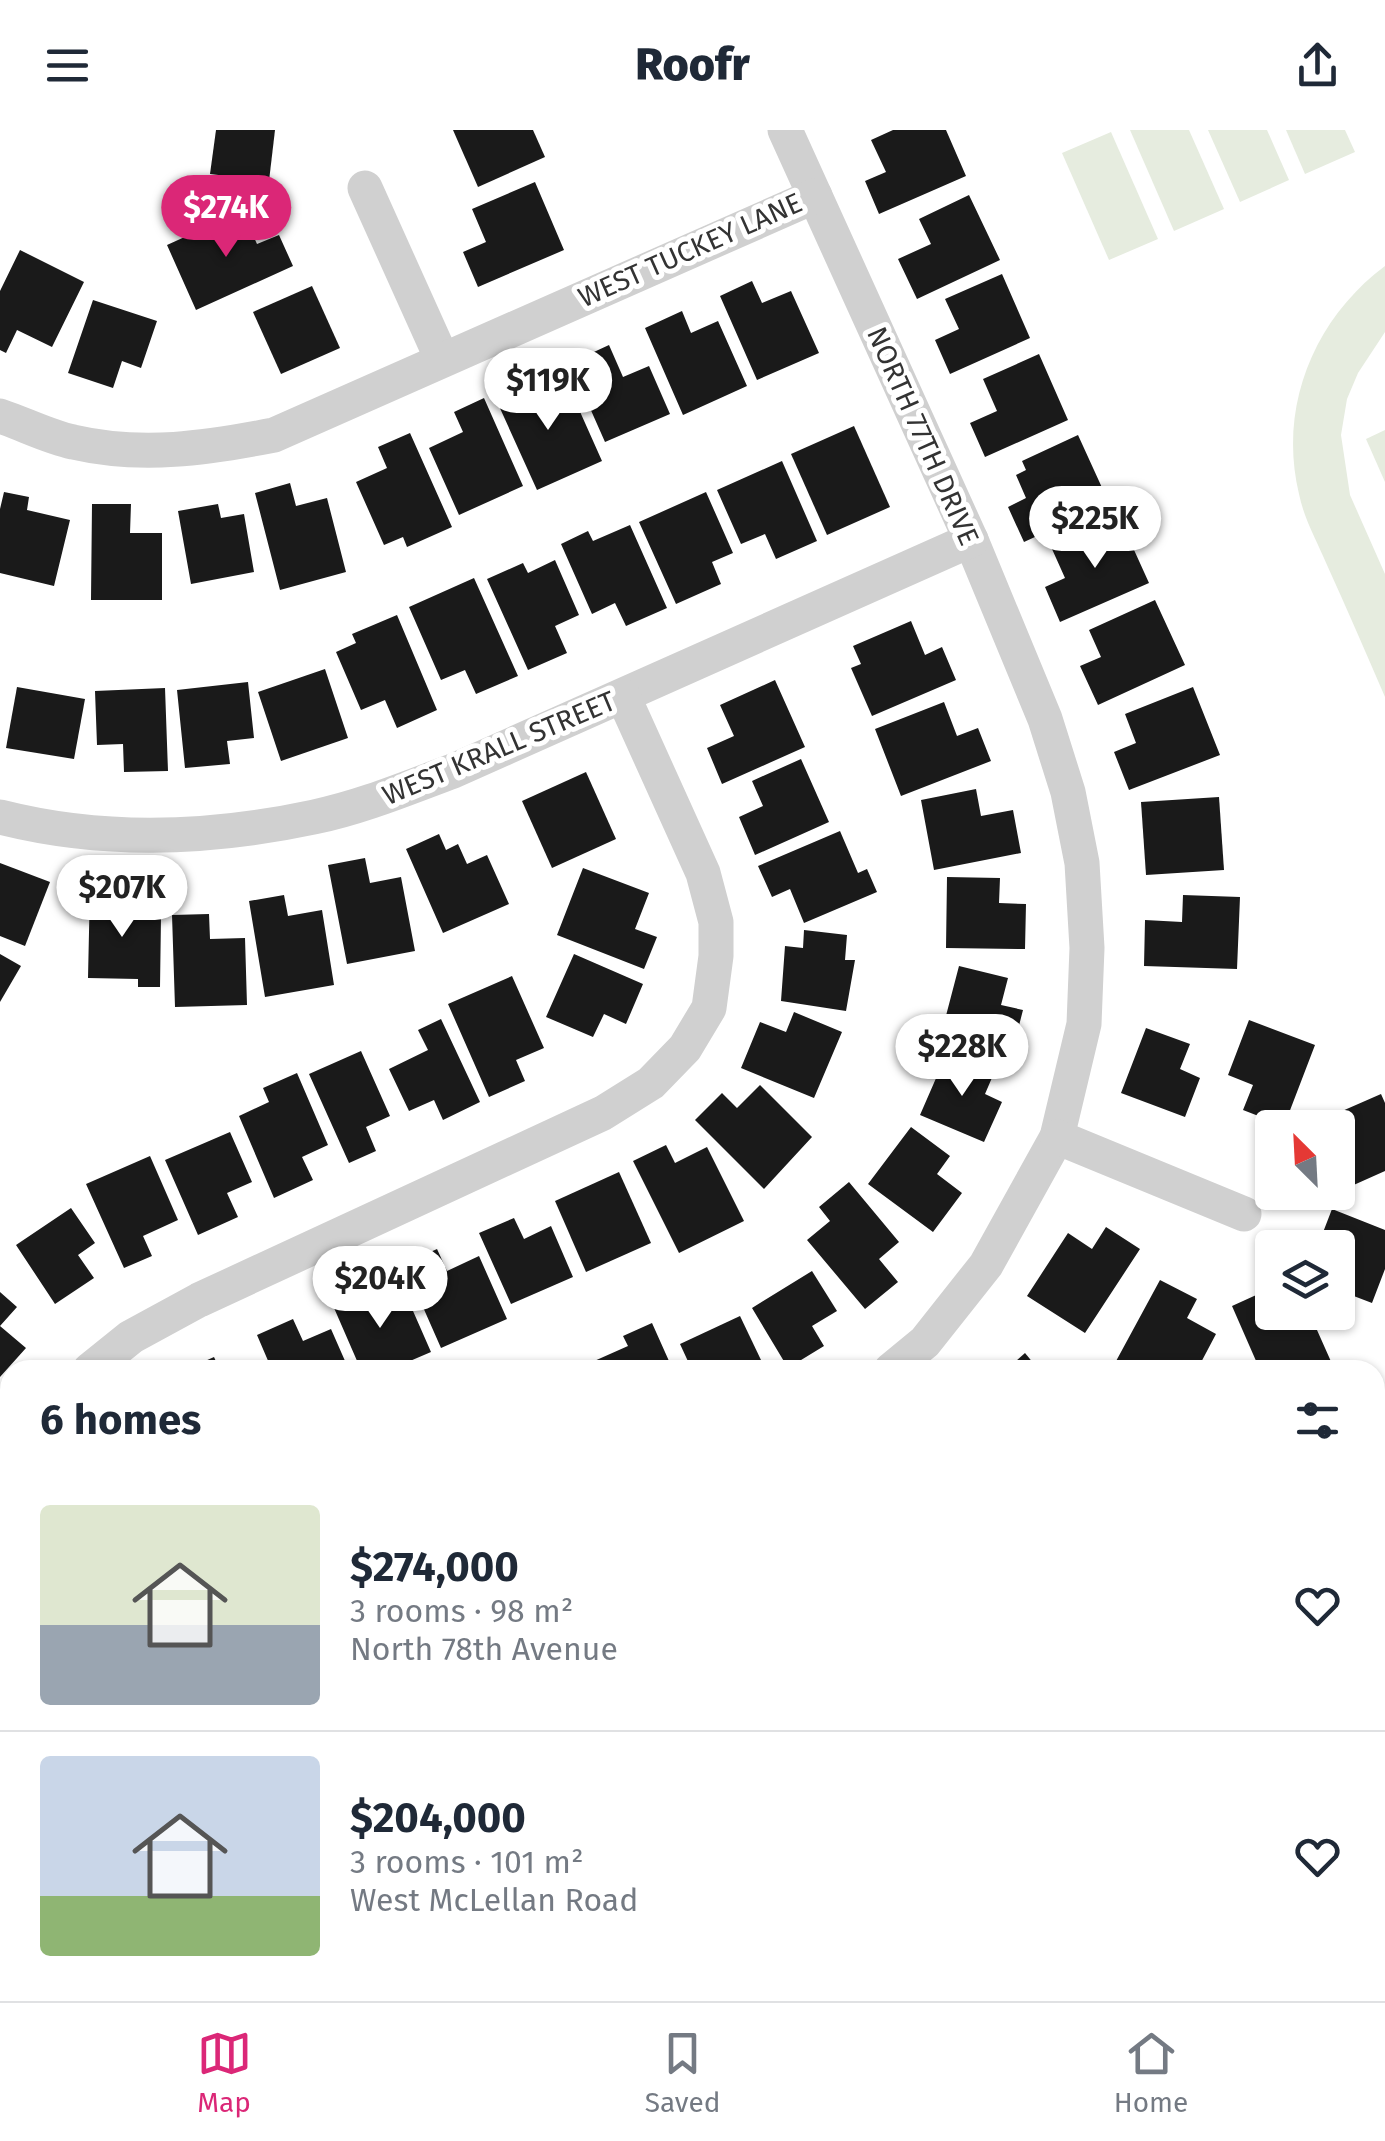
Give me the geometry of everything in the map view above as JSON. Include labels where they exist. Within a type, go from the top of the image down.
[{"type":"street","name":"NORTH 77TH DRIVE","points":[[784,130],[970,540],[1044,718],[1068,792],[1082,863],[1084,1024],[1072,1088],[1057,1137],[986,1265],[925,1342],[903,1360]]},
{"type":"street","points":[[364,188],[442,358]]},
{"type":"street","name":"WEST TUCKEY LANE","points":[[0,416],[72,442],[136,452],[196,450],[274,435],[815,196]]},
{"type":"street","name":"WEST KRALL STREET","points":[[0,817],[36,826],[134,837],[224,831],[314,817],[376,800],[453,771],[970,540]]},
{"type":"street","points":[[102,1360],[131,1337],[199,1300],[604,1113],[651,1082],[685,1048],[708,1008],[716,956],[716,922],[703,873],[623,696]]},
{"type":"street","points":[[1057,1137],[1244,1214]]},
{"type":"shaded area","points":[[1130,130],[1189,130],[1224,209],[1174,231]]},
{"type":"shaded area","points":[[1208,130],[1267,130],[1289,180],[1240,202]]},
{"type":"shaded area","points":[[1286,130],[1345,130],[1355,152],[1305,174]]},
{"type":"shaded area","points":[[1111,132],[1158,239],[1109,260],[1062,153]]},
{"type":"shaded area","points":[[1385,266],[1385,332],[1358,373],[1347,399],[1341,435],[1350,495],[1385,574],[1385,697],[1304,512],[1294,461],[1294,429],[1298,398],[1321,338],[1360,287]]},
{"type":"shaded area","points":[[1385,430],[1385,482],[1366,439]]},
{"type":"building","points":[[216,130],[275,130],[269,181],[210,174]]},
{"type":"building","points":[[453,130],[533,130],[545,157],[478,187]]},
{"type":"building","points":[[893,130],[946,130],[966,176],[879,214],[865,181],[886,172],[871,140]]},
{"type":"building","points":[[535,182],[564,250],[478,287],[463,252],[486,242],[472,209]]},
{"type":"building","points":[[969,195],[1000,260],[917,299],[898,259],[931,244],[919,219]]},
{"type":"building","points":[[242,211],[257,244],[279,235],[293,266],[196,310],[167,245]]},
{"type":"building","points":[[20,250],[84,282],[52,347],[17,330],[6,353],[0,350],[0,291]]},
{"type":"building","points":[[1002,274],[1030,338],[950,374],[935,340],[959,329],[945,299]]},
{"type":"building","points":[[752,281],[762,303],[791,291],[819,353],[757,380],[720,296]]},
{"type":"building","points":[[312,286],[340,348],[281,374],[253,312]]},
{"type":"building","points":[[93,300],[157,321],[141,368],[122,361],[113,388],[68,373]]},
{"type":"building","points":[[682,311],[691,333],[718,321],[747,386],[683,415],[645,328]]},
{"type":"building","points":[[609,345],[623,377],[649,366],[670,414],[605,442],[570,363]]},
{"type":"building","points":[[1039,354],[1068,420],[985,457],[970,423],[997,411],[983,379]]},
{"type":"building","points":[[528,380],[537,401],[569,387],[602,461],[537,490],[494,395]]},
{"type":"building","points":[[484,398],[523,486],[459,515],[429,448],[463,432],[454,412]]},
{"type":"building","points":[[854,426],[890,507],[827,535],[791,454]]},
{"type":"building","points":[[410,433],[452,527],[407,547],[403,537],[384,545],[356,482],[387,468],[378,447]]},
{"type":"building","points":[[1078,435],[1109,503],[1024,542],[1008,507],[1026,498],[1016,475],[1026,470],[1022,461]]},
{"type":"building","points":[[782,461],[817,541],[776,559],[765,534],[741,544],[717,490]]},
{"type":"building","points":[[290,483],[296,506],[327,498],[346,572],[280,590],[255,493]]},
{"type":"building","points":[[4,492],[29,497],[27,510],[70,520],[54,586],[0,573],[0,509]]},
{"type":"building","points":[[706,492],[733,553],[712,562],[721,584],[676,604],[639,522]]},
{"type":"building","points":[[92,504],[131,504],[130,533],[162,533],[162,600],[91,600]]},
{"type":"building","points":[[218,504],[221,518],[244,514],[254,572],[191,584],[178,511]]},
{"type":"building","points":[[1120,519],[1149,583],[1060,622],[1045,587],[1065,578],[1052,549]]},
{"type":"building","points":[[630,525],[667,608],[626,626],[615,603],[592,614],[561,544],[588,531],[593,541]]},
{"type":"building","points":[[555,560],[579,615],[555,626],[567,653],[528,670],[487,579],[523,563],[528,573]]},
{"type":"building","points":[[474,578],[518,676],[476,694],[465,670],[441,680],[409,607]]},
{"type":"building","points":[[1155,600],[1185,665],[1098,705],[1080,666],[1101,657],[1089,630]]},
{"type":"building","points":[[397,615],[437,710],[397,728],[385,700],[361,710],[336,652],[356,643],[352,634]]},
{"type":"building","points":[[911,621],[925,655],[942,647],[956,680],[872,716],[851,668],[861,664],[853,646]]},
{"type":"building","points":[[325,669],[348,738],[281,761],[258,692]]},
{"type":"building","points":[[775,680],[805,747],[722,784],[707,748],[734,736],[720,705]]},
{"type":"building","points":[[248,682],[254,738],[227,741],[230,764],[185,768],[177,690]]},
{"type":"building","points":[[17,687],[85,699],[74,759],[6,748]]},
{"type":"building","points":[[1193,687],[1220,755],[1129,790],[1114,752],[1136,743],[1125,714]]},
{"type":"building","points":[[165,688],[168,771],[124,772],[123,744],[97,745],[95,691]]},
{"type":"building","points":[[944,702],[957,736],[978,728],[991,761],[901,796],[875,729]]},
{"type":"building","points":[[801,759],[829,822],[755,855],[739,817],[763,806],[752,781]]},
{"type":"building","points":[[586,772],[616,839],[552,868],[522,801]]},
{"type":"building","points":[[976,789],[981,816],[1013,810],[1021,853],[934,870],[921,800]]},
{"type":"building","points":[[1219,797],[1224,870],[1146,875],[1141,802]]},
{"type":"building","points":[[840,831],[858,873],[867,869],[877,892],[804,923],[790,889],[772,897],[758,866]]},
{"type":"building","points":[[439,834],[446,850],[458,844],[467,864],[487,855],[509,904],[443,933],[406,849]]},
{"type":"building","points":[[365,858],[370,883],[401,877],[415,951],[347,964],[328,865]]},
{"type":"building","points":[[0,863],[50,882],[25,946],[0,936]]},
{"type":"building","points":[[583,868],[649,893],[635,929],[657,937],[644,969],[557,935]]},
{"type":"building","points":[[947,877],[1000,878],[999,903],[1026,904],[1025,949],[946,948]]},
{"type":"building","points":[[90,886],[124,886],[124,916],[161,917],[160,987],[138,987],[138,979],[88,978]]},
{"type":"building","points":[[284,895],[288,916],[322,910],[334,985],[265,997],[249,901]]},
{"type":"building","points":[[1183,895],[1240,897],[1237,969],[1144,966],[1145,920],[1182,922]]},
{"type":"building","points":[[209,914],[210,939],[245,938],[247,1005],[175,1007],[172,915]]},
{"type":"building","points":[[804,930],[847,935],[845,960],[855,960],[846,1011],[781,1001],[785,946],[803,948]]},
{"type":"building","points":[[0,954],[21,966],[0,1002]]},
{"type":"building","points":[[574,954],[643,984],[626,1024],[604,1014],[593,1037],[546,1017]]},
{"type":"building","points":[[959,966],[1008,978],[1001,1005],[1023,1010],[1013,1049],[942,1031]]},
{"type":"building","points":[[512,976],[544,1048],[516,1060],[525,1081],[489,1097],[448,1004]]},
{"type":"building","points":[[794,1012],[842,1032],[814,1098],[741,1068],[760,1022],[786,1032]]},
{"type":"building","points":[[441,1019],[480,1102],[443,1120],[434,1100],[409,1111],[389,1069],[428,1050],[418,1030]]},
{"type":"building","points":[[1249,1020],[1315,1045],[1290,1110],[1255,1110],[1255,1115],[1243,1110],[1253,1085],[1228,1075]]},
{"type":"building","points":[[1146,1028],[1190,1044],[1180,1069],[1200,1078],[1185,1117],[1121,1093]]},
{"type":"building","points":[[361,1051],[390,1116],[366,1127],[376,1151],[349,1163],[309,1074]]},
{"type":"building","points":[[947,1053],[994,1073],[985,1094],[1002,1102],[984,1142],[920,1115]]},
{"type":"building","points":[[297,1073],[328,1145],[302,1157],[313,1180],[274,1198],[239,1116],[269,1102],[263,1088]]},
{"type":"building","points":[[760,1085],[812,1137],[764,1189],[695,1120],[722,1093],[737,1108]]},
{"type":"building","points":[[1381,1094],[1385,1103],[1385,1171],[1355,1184],[1355,1110],[1344,1110]]},
{"type":"building","points":[[911,1127],[950,1156],[937,1174],[962,1193],[933,1232],[868,1184]]},
{"type":"building","points":[[230,1132],[252,1182],[227,1193],[238,1217],[198,1235],[165,1160]]},
{"type":"building","points":[[666,1145],[675,1163],[707,1147],[744,1221],[679,1253],[633,1161]]},
{"type":"building","points":[[150,1156],[178,1220],[143,1236],[152,1256],[124,1268],[86,1184]]},
{"type":"building","points":[[619,1172],[651,1243],[586,1272],[555,1201]]},
{"type":"building","points":[[849,1182],[899,1242],[879,1259],[898,1282],[865,1309],[807,1240],[830,1221],[819,1207]]},
{"type":"building","points":[[71,1208],[95,1243],[78,1255],[94,1278],[55,1304],[16,1245]]},
{"type":"building","points":[[1335,1210],[1385,1230],[1385,1269],[1372,1303],[1355,1296],[1355,1230],[1324,1230]]},
{"type":"building","points":[[514,1218],[524,1239],[551,1226],[573,1277],[511,1304],[479,1233]]},
{"type":"building","points":[[1106,1227],[1140,1249],[1085,1333],[1027,1296],[1068,1233],[1092,1249]]},
{"type":"building","points":[[437,1249],[447,1271],[479,1256],[507,1319],[441,1348],[404,1264]]},
{"type":"building","points":[[812,1271],[837,1311],[812,1326],[824,1346],[801,1360],[783,1360],[752,1308]]},
{"type":"building","points":[[1160,1280],[1197,1299],[1187,1318],[1216,1334],[1202,1360],[1117,1360]]},
{"type":"building","points":[[367,1285],[377,1308],[406,1295],[431,1352],[412,1360],[357,1360],[331,1301]]},
{"type":"building","points":[[0,1292],[17,1307],[0,1326]]},
{"type":"building","points":[[1255,1296],[1255,1330],[1317,1330],[1330,1360],[1256,1360],[1232,1306]]},
{"type":"building","points":[[740,1316],[761,1360],[687,1360],[680,1344]]},
{"type":"building","points":[[293,1319],[303,1341],[331,1329],[345,1360],[268,1360],[257,1335]]},
{"type":"building","points":[[652,1323],[669,1360],[596,1360],[628,1346],[623,1336]]},
{"type":"building","points":[[0,1326],[26,1348],[15,1360],[0,1360]]}]
